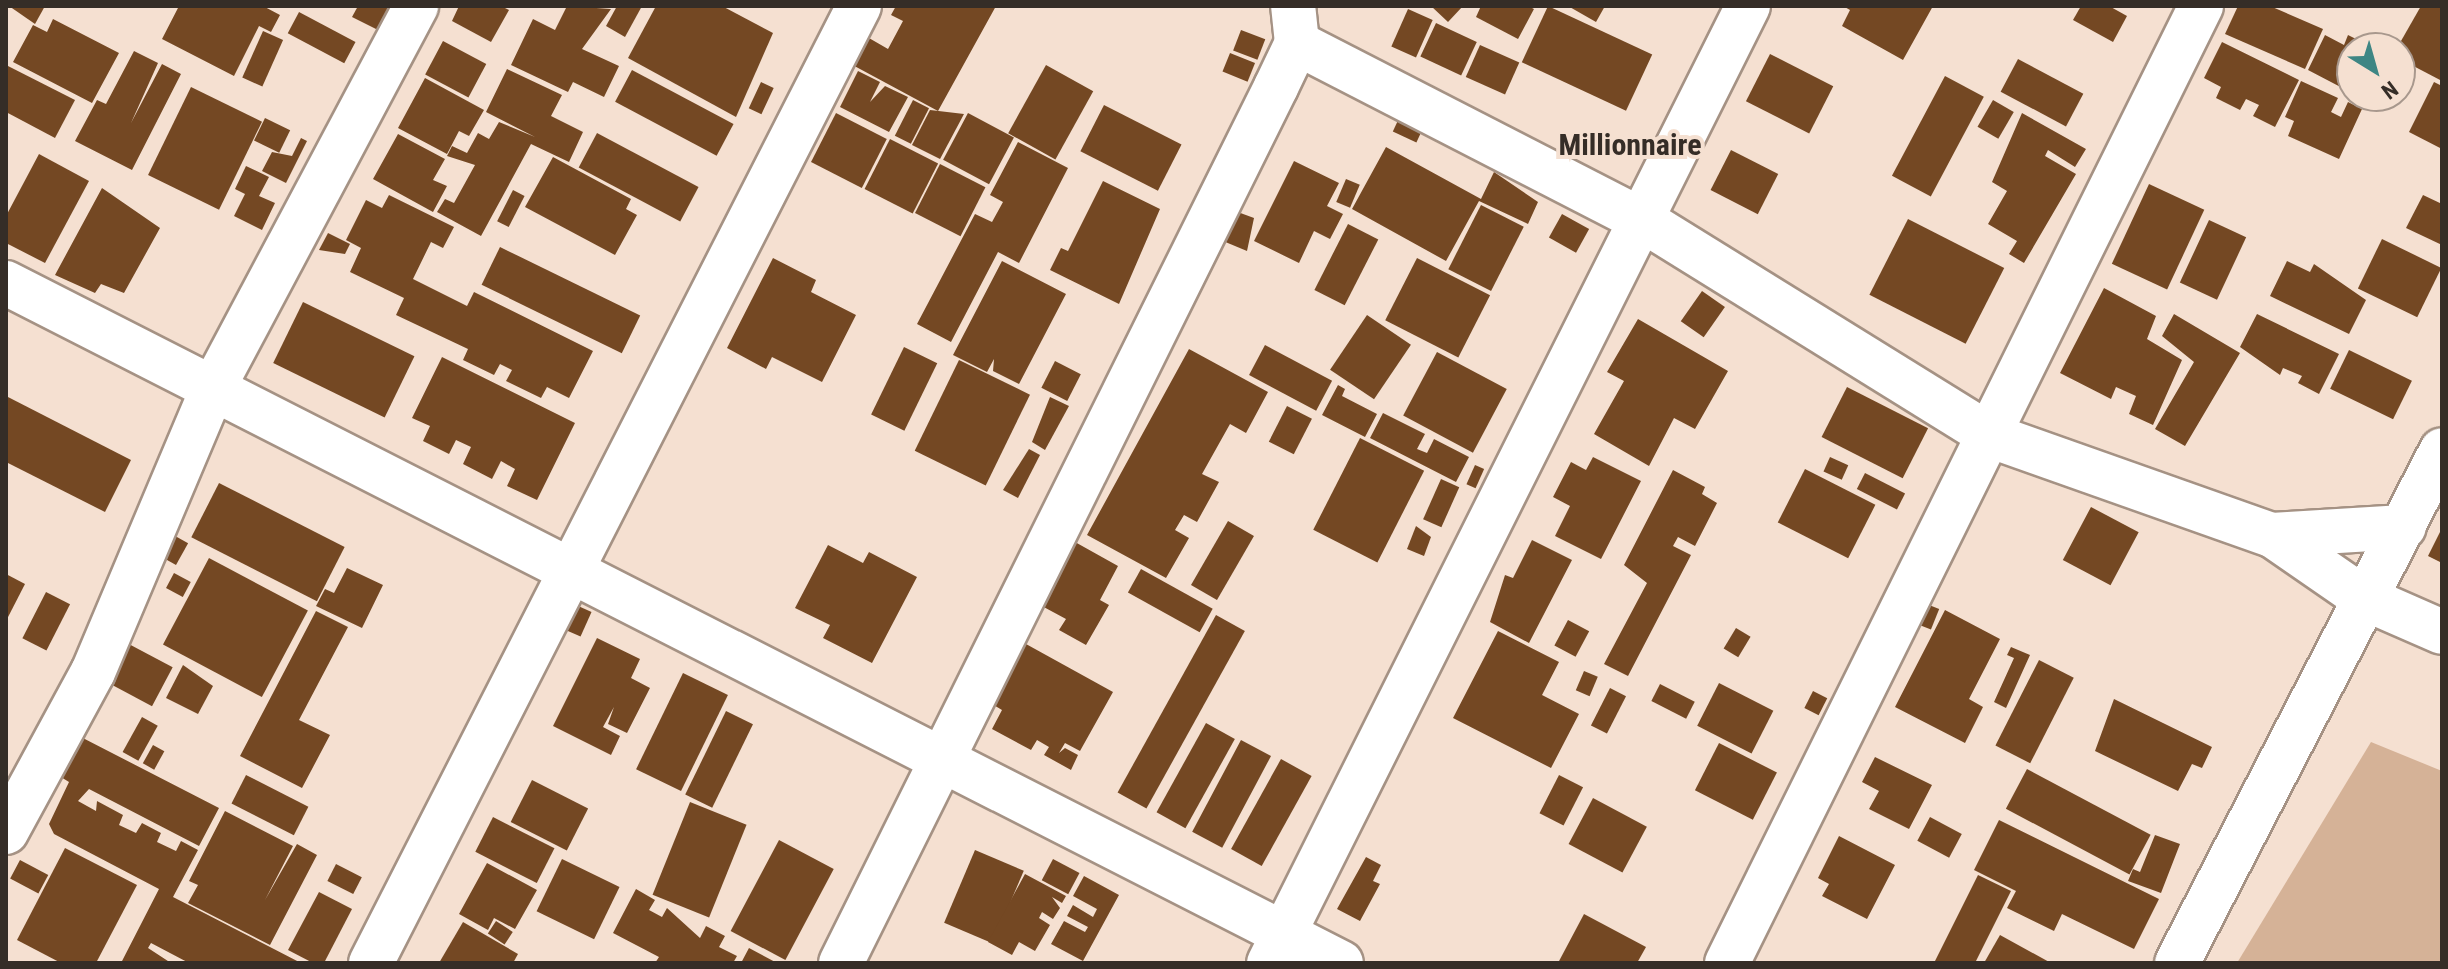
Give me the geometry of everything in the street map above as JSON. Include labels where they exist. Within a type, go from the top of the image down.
[{"type":"street","points":[[6,832],[93,672],[212,390],[416,6]]},
{"type":"street","points":[[371,963],[859,6]]},
{"type":"street","points":[[1276,948],[1644,221],[1748,6]]},
{"type":"street","points":[[1727,963],[2201,6]]},
{"type":"street","points":[[841,963],[943,758],[1295,24],[1644,221],[1989,435],[2272,535],[2362,597],[2442,632]]},
{"type":"street","points":[[6,283],[569,575],[943,758],[1276,948],[1341,963]]},
{"type":"street","points":[[2177,963],[2362,597],[2404,527],[2442,450]]},
{"type":"street","points":[[2272,535],[2404,527]]},
{"type":"shaded area","points":[[2371,742],[2442,771],[2442,963],[2237,963]]},
{"type":"building","points":[[9,6],[45,6],[35,24]]},
{"type":"building","points":[[179,6],[263,6],[280,15],[271,32],[259,26],[234,76],[162,39]]},
{"type":"building","points":[[358,6],[397,6],[384,33],[352,17]]},
{"type":"building","points":[[459,6],[501,6],[509,10],[491,42],[452,21]]},
{"type":"building","points":[[567,6],[611,9],[582,49],[619,66],[604,97],[573,82],[568,92],[511,65],[533,19],[555,30]]},
{"type":"building","points":[[617,6],[642,6],[625,37],[606,26]]},
{"type":"building","points":[[656,6],[722,6],[773,33],[736,117],[628,58]]},
{"type":"building","points":[[896,6],[996,6],[938,111],[847,62],[862,34],[888,49],[903,21],[891,15]]},
{"type":"building","points":[[1431,6],[1463,6],[1448,22]]},
{"type":"building","points":[[1481,6],[1528,6],[1534,9],[1518,39],[1476,17]]},
{"type":"building","points":[[1548,6],[1652,55],[1626,111],[1522,62]]},
{"type":"building","points":[[1568,6],[1605,6],[1596,22]]},
{"type":"building","points":[[1843,6],[1933,6],[1903,60],[1842,26],[1850,10]]},
{"type":"building","points":[[2081,6],[2109,6],[2127,16],[2113,42],[2073,20]]},
{"type":"building","points":[[2238,6],[2270,6],[2323,29],[2305,69],[2225,34]]},
{"type":"building","points":[[2421,6],[2442,6],[2442,81],[2416,67],[2416,32],[2406,32]]},
{"type":"building","points":[[1408,9],[1433,20],[1416,57],[1391,46]]},
{"type":"building","points":[[299,12],[356,42],[344,63],[288,33]]},
{"type":"building","points":[[53,19],[119,53],[92,103],[13,62],[33,25],[47,32]]},
{"type":"building","points":[[1436,23],[1477,42],[1461,76],[1420,57]]},
{"type":"building","points":[[1241,30],[1265,39],[1257,60],[1233,51]]},
{"type":"building","points":[[263,31],[283,40],[262,87],[242,78]]},
{"type":"building","points":[[2325,35],[2336,41],[2336,85],[2308,70]]},
{"type":"building","points":[[443,41],[486,64],[468,98],[425,75]]},
{"type":"building","points":[[2222,42],[2299,80],[2275,127],[2253,116],[2259,105],[2246,99],[2240,110],[2216,98],[2221,87],[2204,78]]},
{"type":"building","points":[[1480,45],[1519,62],[1505,94],[1466,77]]},
{"type":"building","points":[[134,51],[158,63],[131,123],[162,64],[181,74],[132,170],[75,141],[97,100],[106,104]]},
{"type":"building","points":[[1230,53],[1255,63],[1248,82],[1223,72]]},
{"type":"building","points":[[1770,54],[1833,86],[1809,133],[1746,101]]},
{"type":"building","points":[[2018,59],[2083,94],[2066,126],[2001,92]]},
{"type":"building","points":[[6,65],[75,100],[55,138],[6,112]]},
{"type":"building","points":[[1046,65],[1093,91],[1055,159],[1008,133]]},
{"type":"building","points":[[507,69],[562,95],[551,116],[583,132],[569,162],[531,144],[481,236],[437,212],[445,199],[454,203],[475,165],[447,156],[452,146],[467,153],[478,133],[489,139],[499,122],[535,137],[486,112]]},
{"type":"building","points":[[632,70],[734,124],[717,156],[615,102]]},
{"type":"building","points":[[858,71],[880,82],[870,102],[885,86],[908,97],[889,132],[840,107]]},
{"type":"building","points":[[1945,76],[1984,97],[1931,196],[1892,176]]},
{"type":"building","points":[[425,78],[484,110],[469,136],[459,131],[447,154],[398,128]]},
{"type":"building","points":[[2301,81],[2336,97],[2331,112],[2341,117],[2343,112],[2361,112],[2339,159],[2288,136],[2294,121],[2285,117]]},
{"type":"building","points":[[761,82],[774,88],[761,114],[749,108]]},
{"type":"building","points":[[2434,82],[2442,86],[2442,149],[2409,132]]},
{"type":"building","points":[[191,87],[262,122],[219,210],[148,175]]},
{"type":"building","points":[[913,100],[929,108],[911,144],[895,136]]},
{"type":"building","points":[[1993,100],[2014,112],[1998,139],[1978,127]]},
{"type":"building","points":[[1104,105],[1182,144],[1158,191],[1080,151]]},
{"type":"building","points":[[930,110],[964,114],[940,159],[912,145]]},
{"type":"building","points":[[836,113],[887,139],[862,188],[811,162]]},
{"type":"building","points":[[968,113],[1014,137],[989,184],[943,160]]},
{"type":"building","points":[[2022,113],[2086,149],[2075,167],[2048,150],[2045,156],[2076,174],[2024,263],[2009,254],[2017,241],[1988,224],[2007,191],[1992,182]]},
{"type":"building","points":[[1400,116],[1424,127],[1416,142],[1393,131]]},
{"type":"building","points":[[265,118],[290,130],[279,153],[254,140]]},
{"type":"building","points":[[597,133],[699,187],[680,221],[579,167]]},
{"type":"building","points":[[398,134],[445,159],[433,180],[447,186],[433,212],[373,179]]},
{"type":"building","points":[[301,138],[307,141],[286,183],[262,171],[272,152],[292,156]]},
{"type":"building","points":[[890,139],[938,164],[913,213],[865,189]]},
{"type":"building","points":[[1018,142],[1068,168],[1019,263],[998,252],[951,342],[917,324],[975,214],[992,222],[1003,202],[990,195]]},
{"type":"building","points":[[1386,147],[1481,199],[1494,172],[1538,202],[1528,224],[1479,201],[1446,261],[1352,209]]},
{"type":"building","points":[[1731,150],[1778,174],[1758,214],[1711,190]]},
{"type":"building","points":[[39,154],[89,181],[45,263],[6,243],[6,216]]},
{"type":"building","points":[[553,157],[631,199],[626,209],[637,215],[615,255],[525,207]]},
{"type":"building","points":[[1294,161],[1339,183],[1327,206],[1343,214],[1330,239],[1314,231],[1299,263],[1254,241]]},
{"type":"building","points":[[940,164],[985,187],[960,236],[915,213]]},
{"type":"building","points":[[246,166],[269,177],[259,196],[275,203],[262,230],[234,216],[245,194],[235,189]]},
{"type":"building","points":[[1346,179],[1360,185],[1350,208],[1336,202]]},
{"type":"building","points":[[1103,181],[1160,209],[1119,304],[1050,270],[1061,248],[1068,251]]},
{"type":"building","points":[[2149,184],[2204,210],[2167,290],[2112,264]]},
{"type":"building","points":[[102,188],[160,228],[124,293],[101,284],[95,293],[55,275]]},
{"type":"building","points":[[513,190],[525,196],[509,227],[497,221]]},
{"type":"building","points":[[389,195],[454,227],[443,248],[431,242],[413,279],[467,306],[474,292],[593,351],[569,398],[547,387],[541,398],[506,381],[512,370],[500,364],[494,375],[463,360],[468,349],[396,315],[404,298],[350,272],[361,248],[346,240],[366,200],[382,208]]},
{"type":"building","points":[[2423,195],[2442,204],[2442,245],[2406,228]]},
{"type":"building","points":[[1481,205],[1524,227],[1491,291],[1448,269]]},
{"type":"building","points":[[1235,211],[1254,218],[1247,251],[1223,241]]},
{"type":"building","points":[[1562,214],[1589,229],[1576,253],[1549,238]]},
{"type":"building","points":[[1908,219],[2004,268],[1966,344],[1869,295]]},
{"type":"building","points":[[2209,220],[2246,237],[2217,300],[2180,283]]},
{"type":"building","points":[[1348,224],[1378,239],[1345,305],[1314,290]]},
{"type":"building","points":[[328,233],[350,244],[345,254],[319,250]]},
{"type":"building","points":[[2382,239],[2441,268],[2417,317],[2358,288]]},
{"type":"building","points":[[500,247],[640,315],[622,353],[482,285]]},
{"type":"building","points":[[773,258],[816,280],[811,292],[856,315],[822,382],[772,357],[766,369],[727,348]]},
{"type":"building","points":[[1417,258],[1490,295],[1458,358],[1385,320]]},
{"type":"building","points":[[1002,261],[1066,294],[1019,384],[993,371],[994,359],[987,372],[953,355]]},
{"type":"building","points":[[2287,261],[2310,272],[2314,264],[2366,300],[2349,334],[2270,296]]},
{"type":"building","points":[[2104,288],[2156,316],[2147,339],[2182,360],[2153,425],[2129,414],[2136,396],[2116,387],[2111,399],[2060,373]]},
{"type":"building","points":[[1702,291],[1725,307],[1704,337],[1681,321]]},
{"type":"building","points":[[303,302],[414,356],[385,417],[273,363]]},
{"type":"building","points":[[2174,314],[2240,353],[2185,446],[2155,429],[2194,362],[2162,336]]},
{"type":"building","points":[[2257,314],[2339,354],[2319,394],[2298,383],[2302,376],[2283,368],[2280,375],[2240,347]]},
{"type":"building","points":[[1367,315],[1411,345],[1374,399],[1330,370]]},
{"type":"building","points":[[1638,319],[1728,371],[1695,429],[1674,418],[1649,466],[1594,434],[1624,381],[1607,372]]},
{"type":"building","points":[[1265,345],[1332,381],[1316,411],[1249,375]]},
{"type":"building","points":[[904,347],[937,363],[904,431],[871,414]]},
{"type":"building","points":[[1189,349],[1268,392],[1246,433],[1230,424],[1202,474],[1219,482],[1197,522],[1184,515],[1175,530],[1189,538],[1166,578],[1087,535]]},
{"type":"building","points":[[2349,350],[2412,381],[2393,419],[2330,389]]},
{"type":"building","points":[[1437,352],[1507,389],[1473,453],[1403,416]]},
{"type":"building","points":[[442,357],[575,423],[537,500],[507,486],[515,469],[501,461],[492,479],[463,464],[471,447],[456,440],[449,454],[423,441],[430,426],[412,418]]},
{"type":"building","points":[[959,360],[1030,395],[986,485],[915,451]]},
{"type":"building","points":[[1055,361],[1081,374],[1067,401],[1041,388]]},
{"type":"building","points":[[1338,385],[1345,389],[1342,396],[1377,414],[1365,437],[1322,415]]},
{"type":"building","points":[[1847,387],[1928,428],[1903,478],[1822,437]]},
{"type":"building","points":[[6,396],[131,460],[105,512],[6,462]]},
{"type":"building","points":[[1050,397],[1069,406],[1045,450],[1032,442]]},
{"type":"building","points":[[1287,406],[1312,419],[1294,454],[1269,442]]},
{"type":"building","points":[[1383,413],[1425,434],[1417,449],[1427,453],[1434,439],[1469,457],[1456,482],[1370,438]]},
{"type":"building","points":[[1360,438],[1424,471],[1377,562],[1313,530]]},
{"type":"building","points":[[1029,449],[1040,455],[1018,498],[1003,490]]},
{"type":"building","points":[[1593,457],[1641,481],[1601,559],[1555,536],[1570,506],[1553,497],[1571,462],[1586,470]]},
{"type":"building","points":[[1830,457],[1848,465],[1842,480],[1823,472]]},
{"type":"building","points":[[1475,465],[1484,469],[1476,488],[1466,484]]},
{"type":"building","points":[[1805,469],[1875,505],[1848,558],[1778,522]]},
{"type":"building","points":[[1673,470],[1705,487],[1702,494],[1717,503],[1695,546],[1678,537],[1673,546],[1691,555],[1628,676],[1604,664],[1647,583],[1624,565]]},
{"type":"building","points":[[1865,473],[1905,493],[1897,509],[1857,489]]},
{"type":"building","points":[[1441,479],[1459,487],[1441,527],[1423,519]]},
{"type":"building","points":[[219,483],[345,547],[317,601],[191,537]]},
{"type":"building","points":[[2091,507],[2139,532],[2111,585],[2063,560]]},
{"type":"building","points":[[1228,521],[1254,536],[1217,600],[1191,585]]},
{"type":"building","points":[[1416,526],[1431,537],[1424,556],[1407,549]]},
{"type":"building","points":[[2442,528],[2442,563],[2428,556]]},
{"type":"building","points":[[168,532],[188,543],[176,565],[156,554]]},
{"type":"building","points":[[1532,540],[1572,560],[1529,643],[1490,622],[1505,575],[1513,578]]},
{"type":"building","points":[[1075,542],[1118,566],[1100,600],[1109,605],[1086,645],[1059,630],[1066,619],[1040,605]]},
{"type":"building","points":[[828,545],[863,563],[869,552],[917,577],[872,663],[823,638],[830,625],[795,608]]},
{"type":"building","points":[[209,558],[308,611],[262,697],[163,645]]},
{"type":"building","points":[[347,568],[383,585],[362,628],[316,606],[325,589],[334,593]]},
{"type":"building","points":[[1141,569],[1213,609],[1200,632],[1128,593]]},
{"type":"building","points":[[174,573],[191,582],[183,597],[166,588]]},
{"type":"building","points":[[6,574],[25,584],[6,621]]},
{"type":"building","points":[[46,592],[70,604],[46,651],[22,638]]},
{"type":"building","points":[[576,605],[592,612],[581,637],[565,630]]},
{"type":"building","points":[[1929,605],[1939,609],[1931,630],[1921,625]]},
{"type":"building","points":[[1945,610],[2000,639],[1969,699],[1983,707],[1965,743],[1895,707]]},
{"type":"building","points":[[316,611],[348,627],[299,720],[330,735],[302,788],[240,756]]},
{"type":"building","points":[[1216,615],[1245,631],[1146,809],[1118,793]]},
{"type":"building","points":[[1568,620],[1589,631],[1576,657],[1554,646]]},
{"type":"building","points":[[1736,628],[1751,637],[1738,657],[1724,649]]},
{"type":"building","points":[[1498,631],[1559,662],[1542,695],[1579,714],[1551,768],[1453,718]]},
{"type":"building","points":[[597,638],[640,659],[631,678],[650,688],[627,733],[608,724],[614,707],[603,727],[620,736],[611,755],[553,726]]},
{"type":"building","points":[[125,642],[173,667],[152,706],[104,681]]},
{"type":"building","points":[[1026,644],[1113,692],[1080,751],[1065,743],[1059,753],[1065,748],[1078,755],[1071,770],[1044,755],[1049,747],[1037,740],[1031,750],[992,729],[1002,710],[992,704]]},
{"type":"building","points":[[2011,647],[2030,655],[2006,708],[1994,702],[2014,658],[2007,655]]},
{"type":"building","points":[[2039,660],[2074,678],[2030,763],[1995,746]]},
{"type":"building","points":[[183,665],[213,686],[198,714],[166,698]]},
{"type":"building","points":[[1584,671],[1598,677],[1590,696],[1576,690]]},
{"type":"building","points":[[683,673],[728,695],[681,791],[636,769]]},
{"type":"building","points":[[1719,683],[1773,711],[1752,753],[1697,726]]},
{"type":"building","points":[[1660,684],[1695,702],[1686,719],[1651,701]]},
{"type":"building","points":[[1610,688],[1626,696],[1607,734],[1591,725]]},
{"type":"building","points":[[1813,691],[1827,698],[1819,715],[1804,708]]},
{"type":"building","points":[[2114,699],[2212,747],[2202,768],[2192,764],[2178,791],[2095,751]]},
{"type":"building","points":[[726,711],[753,724],[712,808],[685,795]]},
{"type":"building","points":[[142,717],[158,726],[138,761],[123,752]]},
{"type":"building","points":[[1206,723],[1235,739],[1185,828],[1157,812]]},
{"type":"building","points":[[77,735],[219,808],[199,846],[89,789],[78,801],[96,811],[97,801],[123,815],[119,825],[136,833],[142,823],[161,833],[157,842],[176,851],[181,841],[198,850],[173,897],[301,963],[189,963],[151,943],[148,948],[171,963],[121,963],[159,889],[54,834],[49,824],[69,782],[56,774]]},
{"type":"building","points":[[1241,740],[1271,756],[1222,848],[1192,832]]},
{"type":"building","points":[[1719,743],[1777,773],[1753,820],[1695,790]]},
{"type":"building","points":[[153,745],[164,751],[154,770],[143,763]]},
{"type":"building","points":[[1875,757],[1932,785],[1909,829],[1869,809],[1879,791],[1862,782]]},
{"type":"building","points":[[1281,759],[1312,776],[1262,866],[1231,849]]},
{"type":"building","points":[[2027,769],[2151,835],[2129,874],[2006,809]]},
{"type":"building","points":[[246,775],[308,807],[294,835],[231,804]]},
{"type":"building","points":[[1559,775],[1583,787],[1564,826],[1539,813]]},
{"type":"building","points":[[532,780],[588,809],[567,850],[511,822]]},
{"type":"building","points":[[1593,798],[1647,827],[1622,873],[1569,844]]},
{"type":"building","points":[[690,802],[747,825],[709,918],[653,895]]},
{"type":"building","points":[[225,811],[293,846],[265,900],[297,844],[317,855],[270,945],[188,903],[198,885],[189,881]]},
{"type":"building","points":[[493,817],[554,848],[537,883],[475,852]]},
{"type":"building","points":[[1930,817],[1962,834],[1949,858],[1917,841]]},
{"type":"building","points":[[1999,820],[2159,899],[2134,949],[2062,914],[2054,931],[2007,908],[2016,891],[1974,870]]},
{"type":"building","points":[[2155,835],[2180,844],[2161,893],[2128,881],[2133,869],[2140,872]]},
{"type":"building","points":[[1839,836],[1895,865],[1867,919],[1822,896],[1829,884],[1818,878]]},
{"type":"building","points":[[779,840],[834,869],[785,960],[731,931]]},
{"type":"building","points":[[65,848],[137,885],[96,963],[61,963],[17,940]]},
{"type":"building","points":[[975,850],[1024,871],[993,943],[944,923]]},
{"type":"building","points":[[1366,857],[1381,865],[1373,881],[1380,884],[1360,921],[1337,909]]},
{"type":"building","points":[[562,859],[620,887],[594,939],[537,911]]},
{"type":"building","points":[[1053,859],[1079,873],[1068,894],[1042,880]]},
{"type":"building","points":[[20,860],[48,875],[38,894],[10,879]]},
{"type":"building","points":[[487,863],[537,890],[515,929],[494,918],[488,930],[459,914]]},
{"type":"building","points":[[336,864],[362,877],[353,894],[327,881]]},
{"type":"building","points":[[1025,874],[1066,896],[1062,903],[1052,897],[1060,908],[1053,919],[1042,912],[1039,918],[1050,925],[1035,951],[1019,942],[1012,955],[988,942]]},
{"type":"building","points":[[1978,875],[2011,891],[1975,963],[1934,963]]},
{"type":"building","points":[[1084,876],[1119,895],[1083,961],[1051,944],[1064,921],[1085,932],[1088,927],[1067,916],[1073,905],[1093,917],[1097,909],[1073,896]]},
{"type":"building","points":[[636,889],[655,900],[649,910],[662,917],[667,908],[700,938],[706,926],[725,936],[719,947],[737,956],[733,963],[655,963],[659,957],[613,933]]},
{"type":"building","points":[[319,892],[352,909],[324,963],[313,963],[288,950]]},
{"type":"building","points":[[1584,914],[1646,947],[1637,963],[1558,963]]},
{"type":"building","points":[[496,921],[513,932],[505,944],[488,934]]},
{"type":"building","points":[[463,922],[518,954],[513,963],[439,963]]},
{"type":"building","points":[[2000,935],[2051,963],[1984,963]]},
{"type":"building","points":[[749,948],[777,963],[741,963]]},
{"type":"district","name":"Millionnaire","points":[[1630,145]]}]
